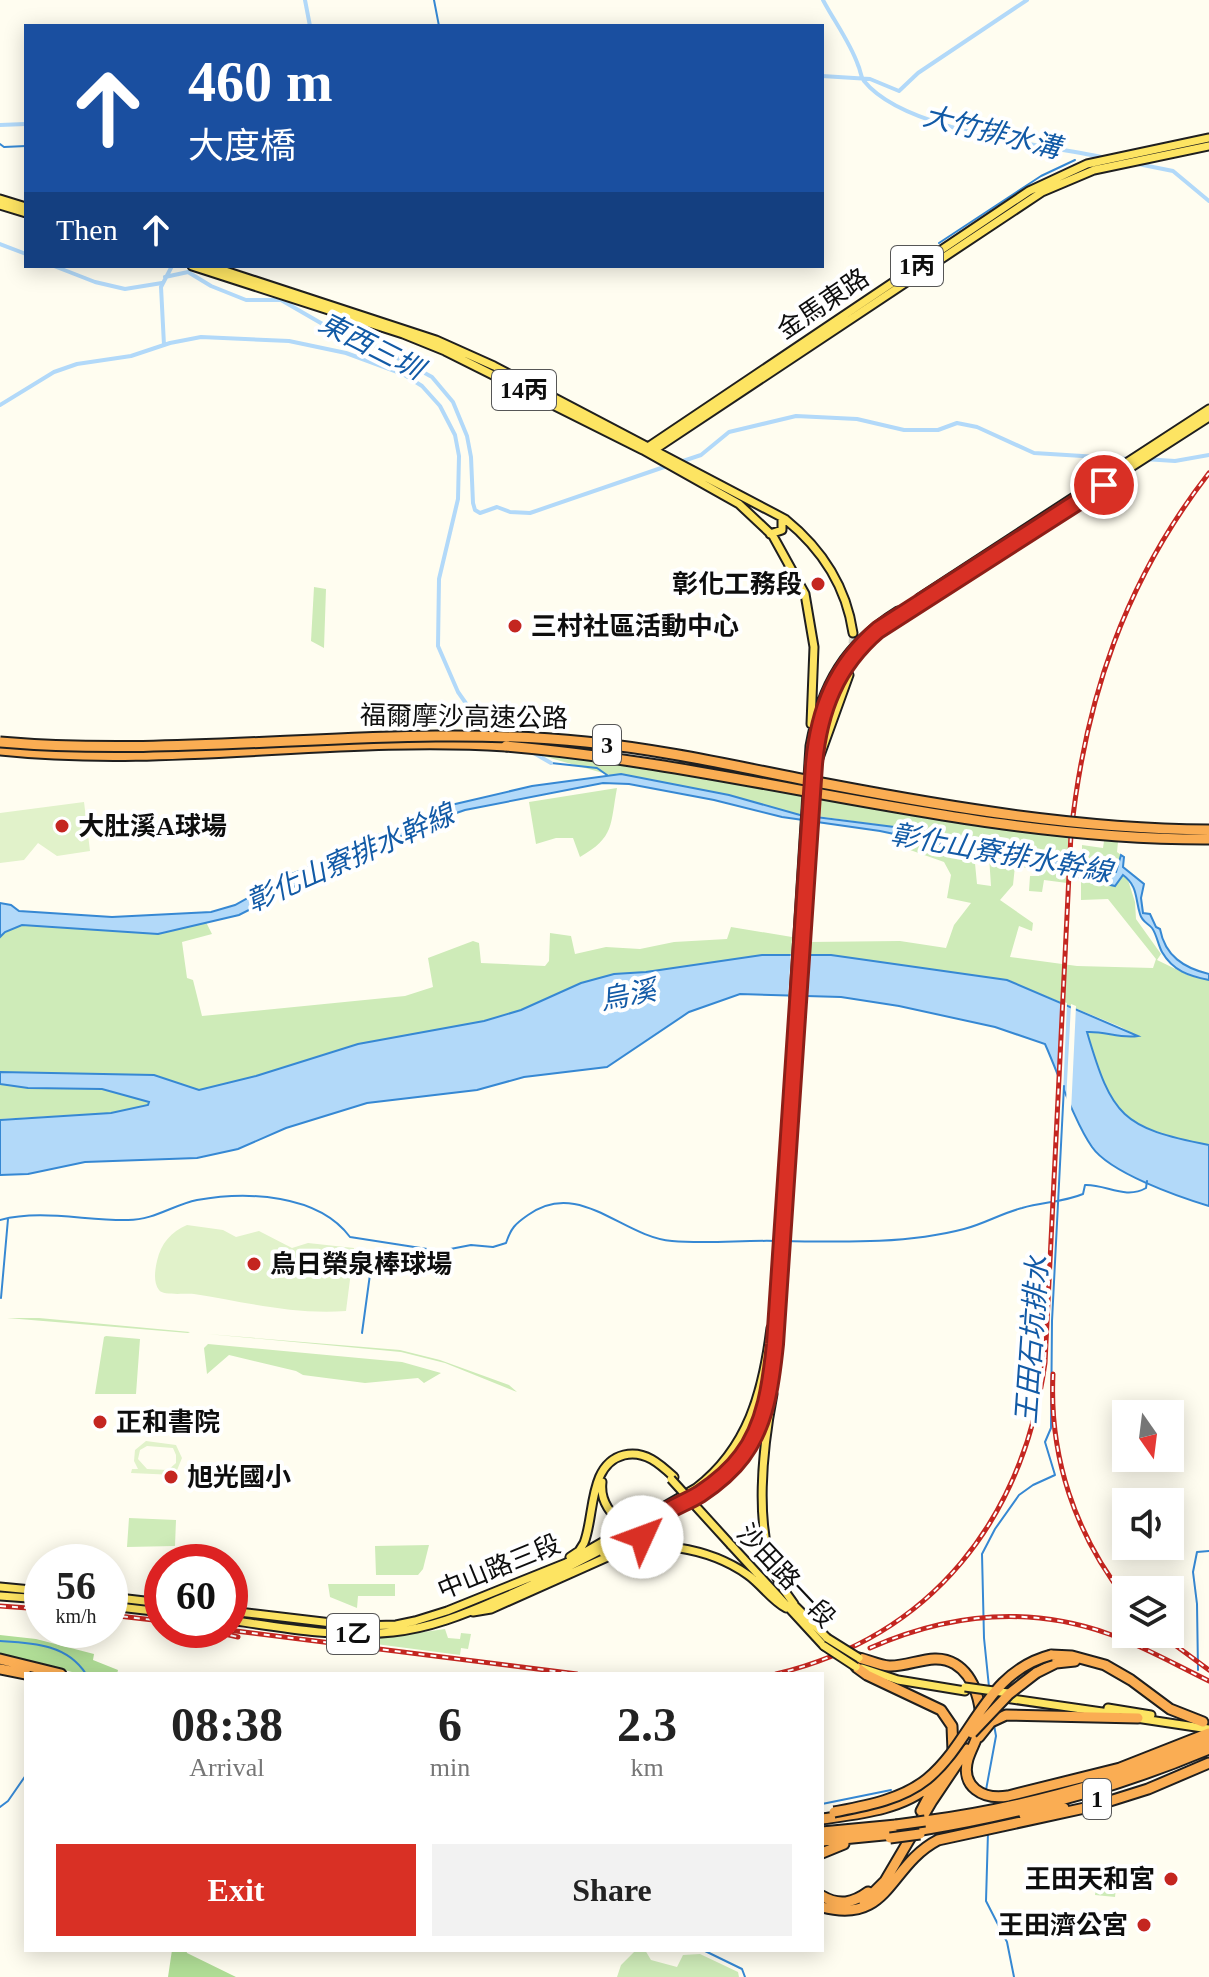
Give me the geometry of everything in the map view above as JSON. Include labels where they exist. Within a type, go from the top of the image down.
[{"type":"highway","name":"福爾摩沙高速公路","points":[[0,742],[69,747],[139,747],[400,734],[503,735],[681,755],[826,784],[1004,814],[1107,826],[1209,830]]},
{"type":"highway","name":"福爾摩沙高速公路","points":[[0,750],[126,757],[413,744],[506,746],[607,756],[700,770],[886,806],[1004,824],[1105,835],[1209,839]]},
{"type":"highway","points":[[824,1815],[887,1800],[926,1780],[948,1756],[1006,1678],[1026,1664],[1051,1655],[1090,1660],[1118,1672],[1170,1709],[1208,1727]]},
{"type":"highway","points":[[0,1659],[53,1672]]},
{"type":"highway","points":[[824,1907],[857,1905],[878,1889],[979,1728],[980,1710],[975,1691],[966,1674],[952,1662],[933,1659],[888,1666],[857,1662]]},
{"type":"highway","points":[[1090,1660],[1056,1663],[1036,1673],[994,1708],[967,1747],[967,1778],[973,1788],[986,1796],[1008,1796],[1120,1768]]},
{"type":"highway","points":[[857,1662],[867,1675],[928,1702],[948,1718],[953,1733],[953,1754],[937,1778],[922,1824]]},
{"type":"highway","points":[[0,1669],[24,1674]]},
{"type":"highway","points":[[967,1747],[993,1720],[1006,1715],[1138,1718]]},
{"type":"highway","points":[[824,1907],[849,1912],[866,1907],[881,1897],[904,1867],[926,1847],[987,1819],[1120,1768],[1208,1727]]},
{"type":"highway","points":[[824,1897],[846,1903],[870,1891],[922,1824],[979,1728]]},
{"type":"highway","name":"1","points":[[987,1819],[1034,1800],[1132,1771],[1209,1742]]},
{"type":"highway","name":"1","points":[[987,1819],[1122,1782],[1209,1749]]},
{"type":"highway","points":[[987,1819],[1053,1816],[1127,1796],[1209,1760]]},
{"type":"highway","name":"1","points":[[824,1841],[893,1832],[922,1824],[1001,1820],[1071,1806],[1116,1794],[1209,1760]]},
{"type":"highway","points":[[824,1816],[910,1799],[937,1778]]},
{"type":"highway","points":[[824,1852],[842,1844],[922,1824]]},
{"type":"highway","name":"1","points":[[824,1832],[893,1832]]},
{"type":"main road","name":"金馬東路","points":[[649,450],[1029,191],[1087,164],[1209,138]]},
{"type":"main road","name":"金馬東路","points":[[649,450],[1042,192],[1094,170],[1209,146]]},
{"type":"main road","points":[[0,202],[24,209]]},
{"type":"main road","name":"14丙","points":[[198,268],[406,332]]},
{"type":"main road","name":"14丙","points":[[216,268],[406,332],[494,366],[649,450]]},
{"type":"main road","points":[[1176,436],[1209,409]]},
{"type":"main road","points":[[810,746],[823,693],[843,659],[871,629],[1209,417]]},
{"type":"main road","points":[[649,450],[768,510],[806,536],[834,574],[848,605],[853,633]]},
{"type":"main road","points":[[675,464],[725,494],[753,517],[770,534],[805,594],[814,647],[811,777]]},
{"type":"main road","points":[[772,1345],[811,777],[824,706],[839,674],[868,640],[901,614],[1078,498]]},
{"type":"main road","points":[[753,517],[757,510],[768,510]]},
{"type":"main road","points":[[770,534],[782,530],[782,518]]},
{"type":"main road","points":[[811,777],[849,675]]},
{"type":"main road","name":"沙田路一段","points":[[772,1345],[777,1371],[764,1479],[767,1547],[790,1606]]},
{"type":"main road","name":"中山路三段","points":[[248,1613],[357,1626],[396,1625],[447,1611],[593,1549],[709,1478],[732,1451],[750,1422],[772,1345]]},
{"type":"main road","name":"中山路三段","points":[[248,1623],[300,1630],[373,1634],[419,1628],[473,1612],[586,1560],[700,1494],[742,1456],[765,1408],[772,1345]]},
{"type":"main road","name":"沙田路一段","points":[[552,1569],[579,1551],[584,1543],[599,1476],[610,1461],[636,1454],[655,1461],[826,1642],[857,1662],[887,1672],[965,1689],[1208,1727]]},
{"type":"main road","name":"沙田路一段","points":[[668,1505],[624,1519],[609,1510],[601,1485],[609,1469],[627,1458],[641,1459],[673,1478]]},
{"type":"main road","points":[[644,1544],[643,1531],[655,1519]]},
{"type":"main road","points":[[586,1560],[644,1544],[696,1551],[719,1558],[790,1606]]},
{"type":"main road","name":"中山路三段","points":[[473,1612],[491,1609],[607,1557],[644,1544]]},
{"type":"main road","points":[[0,1587],[24,1589]]},
{"type":"main road","points":[[0,1596],[24,1598]]},
{"type":"main road","name":"沙田路一段","points":[[1007,1696],[1208,1727]]},
{"type":"green space","points":[[314,587],[326,589],[324,648],[311,641]]},
{"type":"green space","points":[[529,752],[589,753],[802,788],[800,815],[729,795],[621,774],[610,775]]},
{"type":"green space","points":[[617,788],[609,829],[591,850],[580,857],[573,838],[556,838],[536,844],[529,802]]},
{"type":"green space","points":[[819,793],[1069,834],[1068,863],[918,830],[817,816]]},
{"type":"green space","points":[[84,802],[90,851],[57,856],[38,843],[24,860],[0,863],[0,813]]},
{"type":"green space","points":[[896,837],[974,853],[977,884],[991,886],[989,856],[1068,873],[1067,883],[1044,880],[1042,892],[1029,891],[1030,876],[1039,876],[1039,870],[1015,866],[1013,885],[1000,900],[1033,923],[1032,931],[1019,926],[1010,957],[1077,966],[1153,968],[1156,959],[1108,899],[1081,900],[1081,878],[1109,885],[1122,875],[1127,877],[1135,902],[1136,919],[1161,954],[1157,960],[1188,975],[1209,980],[1209,1145],[1156,1132],[1138,1124],[1113,1101],[1087,1032],[1136,1036],[1121,1027],[1007,980],[831,955],[807,958],[808,942],[900,941],[946,948],[954,925],[971,903],[947,898],[951,875],[944,862],[896,845]]},
{"type":"green space","points":[[1104,841],[1118,842],[1117,852],[1121,855],[1116,872],[1082,867],[1082,845],[1103,848]]},
{"type":"green space","points":[[206,922],[212,934],[182,942],[187,978],[193,980],[202,1016],[405,996],[433,987],[428,958],[473,941],[479,943],[481,963],[545,966],[549,961],[550,933],[571,936],[575,954],[606,947],[640,949],[674,942],[727,939],[731,927],[792,937],[791,955],[762,955],[614,974],[581,983],[521,1010],[484,1021],[358,1044],[199,1090],[154,1075],[0,1072],[0,937],[5,932],[22,925],[158,934]]},
{"type":"green space","points":[[0,1084],[28,1088],[102,1089],[150,1101],[149,1105],[111,1113],[0,1119]]},
{"type":"green space","name":"烏日榮泉棒球場","points":[[187,1225],[223,1230],[236,1237],[259,1231],[292,1248],[308,1243],[354,1248],[346,1311],[289,1309],[161,1292],[155,1280],[161,1249],[176,1231]]},
{"type":"green space","points":[[7,1318],[39,1318],[190,1332],[188,1333]]},
{"type":"green space","points":[[207,1334],[400,1350],[440,1360],[509,1385],[517,1392],[445,1363],[401,1352]]},
{"type":"green space","points":[[106,1336],[140,1339],[136,1394],[95,1394]]},
{"type":"green space","points":[[208,1344],[402,1362],[441,1373],[424,1383],[418,1378],[365,1383],[303,1375],[229,1355],[207,1374],[204,1348]]},
{"type":"green space","points":[[146,1441],[176,1445],[182,1458],[175,1475],[131,1473],[132,1469],[138,1469],[134,1461],[135,1450]],"holes":[[[147,1446],[173,1448],[176,1463],[168,1470],[147,1469],[138,1459],[140,1450]]]},
{"type":"green space","points":[[129,1518],[176,1520],[175,1544],[128,1547]]},
{"type":"green space","points":[[429,1545],[423,1569],[418,1575],[376,1575],[375,1546]]},
{"type":"green space","points":[[328,1584],[395,1584],[395,1596],[358,1596],[357,1608],[330,1597]]},
{"type":"green space","points":[[445,1629],[448,1638],[460,1639],[461,1633],[471,1634],[468,1649],[461,1648],[460,1655],[368,1643],[367,1640]]},
{"type":"green space","points":[[0,1635],[24,1638],[24,1648],[71,1648],[94,1654],[93,1660],[118,1670],[72,1672],[0,1654]]},
{"type":"green space","points":[[1097,1876],[1117,1878],[1115,1897],[1095,1895]]},
{"type":"green space","points":[[172,1952],[187,1952],[236,1977],[168,1977]]},
{"type":"green space","points":[[634,1952],[646,1952],[651,1960],[677,1967],[683,1955],[700,1954],[738,1972],[739,1977],[617,1977],[621,1965]]},
{"type":"water","points":[[621,774],[729,795],[800,815],[918,830],[1104,871],[1116,872],[1121,855],[1124,857],[1123,867],[1144,884],[1141,898],[1143,913],[1150,914],[1160,929],[1166,947],[1184,964],[1209,974],[1209,980],[1182,972],[1166,958],[1154,931],[1141,917],[1134,888],[1123,875],[1115,886],[1002,854],[880,831],[782,817],[629,784],[603,783],[465,810],[439,819],[323,872],[239,915],[158,934],[22,925],[0,937],[0,903],[11,905],[19,911],[112,917],[211,912],[235,905],[289,875],[451,805],[532,786]]},
{"type":"water","name":"烏溪","points":[[762,955],[831,955],[1007,980],[1138,1036],[1087,1032],[1104,1083],[1125,1114],[1157,1132],[1209,1145],[1209,1206],[1146,1183],[1101,1157],[1079,1125],[1045,1044],[995,1027],[899,1006],[841,997],[740,994],[689,1012],[607,1067],[524,1077],[477,1090],[367,1103],[286,1128],[238,1149],[197,1158],[85,1162],[28,1174],[0,1175],[0,1120],[111,1113],[148,1105],[149,1102],[102,1089],[28,1088],[0,1084],[0,1072],[154,1075],[199,1090],[358,1044],[484,1021],[521,1010],[581,983],[614,974]]},
{"type":"pier","points":[[791,951],[807,951],[804,1000],[788,999]]},
{"type":"pier","points":[[1062,1001],[1067,1003],[1063,1095],[1059,1086]]},
{"type":"pier","points":[[1071,1004],[1076,1006],[1071,1112],[1066,1102]]},
{"type":"waterway","points":[[305,0],[310,24]]},
{"type":"waterway","points":[[434,0],[439,24]]},
{"type":"waterway","name":"大竹排水溝","points":[[823,0],[851,48],[863,79],[884,98],[910,113],[977,133],[1106,158]]},
{"type":"waterway","points":[[824,76],[870,79],[899,91],[918,73],[1027,0]]},
{"type":"waterway","points":[[0,125],[24,124]]},
{"type":"waterway","points":[[0,144],[4,147],[24,146]]},
{"type":"waterway","points":[[939,243],[1041,176],[1075,160]]},
{"type":"waterway","name":"大竹排水溝","points":[[1138,164],[1173,171],[1209,201]]},
{"type":"waterway","points":[[0,244],[24,253]]},
{"type":"waterway","points":[[59,268],[95,282],[125,289],[162,283]]},
{"type":"waterway","points":[[164,345],[161,287],[171,268]]},
{"type":"waterway","name":"東西三圳","points":[[165,277],[188,272],[211,286],[246,300],[281,300],[345,337],[370,343],[432,377],[453,402],[467,436],[473,503],[480,513],[497,507],[510,512],[530,513],[667,466]]},
{"type":"waterway","name":"彰化山寮排水幹線","points":[[0,405],[54,372],[77,364],[131,356],[201,337],[289,341],[346,353],[403,374],[422,386],[440,406],[455,435],[459,456],[458,499],[439,579],[438,646],[458,692],[477,719],[504,735]]},
{"type":"waterway","name":"東西三圳","points":[[680,462],[701,455],[729,432],[796,416],[857,419],[904,430],[938,430],[957,423],[977,427],[1034,453],[1131,459]]},
{"type":"waterway","name":"東西三圳","points":[[1144,459],[1175,461],[1209,455]]},
{"type":"waterway","name":"彰化山寮排水幹線","points":[[532,752],[551,763]]},
{"type":"waterway","points":[[551,763],[597,768],[607,775]]},
{"type":"waterway","name":"王田石坑排水","points":[[989,1687],[984,1638],[982,1554],[1019,1495],[1055,1475],[1045,1442],[1051,1428],[1052,1321],[1064,1086]]},
{"type":"waterway","points":[[784,1241],[875,1241],[942,1234],[1022,1208],[1076,1197],[1083,1194],[1085,1185],[1131,1192],[1146,1188],[1147,1181]]},
{"type":"waterway","points":[[0,1220],[31,1216],[137,1219],[197,1200],[259,1196],[301,1204],[320,1212],[350,1237],[440,1251],[471,1245],[493,1247],[506,1243],[514,1227],[528,1215],[547,1205],[565,1203],[583,1206],[636,1230],[672,1241],[777,1241]]},
{"type":"waterway","points":[[1,1298],[8,1219]]},
{"type":"waterway","points":[[362,1333],[371,1267],[376,1261],[403,1256],[417,1248]]},
{"type":"waterway","points":[[1198,1670],[1193,1572],[1197,1552],[1209,1551]]},
{"type":"waterway","points":[[0,1641],[37,1644],[59,1651],[69,1656],[84,1672]]},
{"type":"waterway","name":"王田石坑排水","points":[[986,1790],[996,1736],[994,1725]]},
{"type":"waterway","points":[[0,1807],[24,1778]]},
{"type":"waterway","points":[[824,1804],[891,1790]]},
{"type":"waterway","name":"王田石坑排水","points":[[988,1832],[986,1901],[1007,1942],[1014,1977]]},
{"type":"waterway","points":[[707,1952],[742,1969],[745,1977]]},
{"type":"tunnel","points":[[849,675],[853,633]]},
{"type":"railway","points":[[782,1672],[832,1656],[881,1631],[924,1600],[961,1563],[992,1520],[1016,1472],[1034,1420],[1045,1363],[1071,834],[1087,736],[1114,643],[1132,599],[1154,556],[1209,473]]},
{"type":"railway","points":[[1053,1374],[1056,1435],[1069,1493],[1079,1521],[1112,1580]]},
{"type":"railway","points":[[0,1606],[24,1608]]},
{"type":"railway","points":[[128,1617],[144,1619]]},
{"type":"railway","points":[[870,1648],[928,1627],[958,1621],[988,1617],[1048,1619],[1122,1639],[1209,1681]]},
{"type":"railway","points":[[248,1633],[561,1672]]},
{"type":"railway","points":[[1179,1648],[1209,1670]]},
{"type":"place","name":"彰化工務段","points":[[818,584]]},
{"type":"place","name":"三村社區活動中心","points":[[515,626]]},
{"type":"place","name":"大肚溪A球場","points":[[62,826]]},
{"type":"place","name":"烏日榮泉棒球場","points":[[254,1264]]},
{"type":"place","name":"正和書院","points":[[100,1422]]},
{"type":"place","name":"旭光國小","points":[[171,1477]]},
{"type":"place","name":"王田天和宮","points":[[1171,1879]]},
{"type":"place","name":"王田濟公宮","points":[[1144,1925]]},
{"type":"route","points":[[642,1537],[643,1531],[655,1519],[700,1494],[742,1456],[756,1431],[769,1394],[775,1344],[814,764],[819,725],[829,694],[852,657],[878,630],[1104,485]]}]
